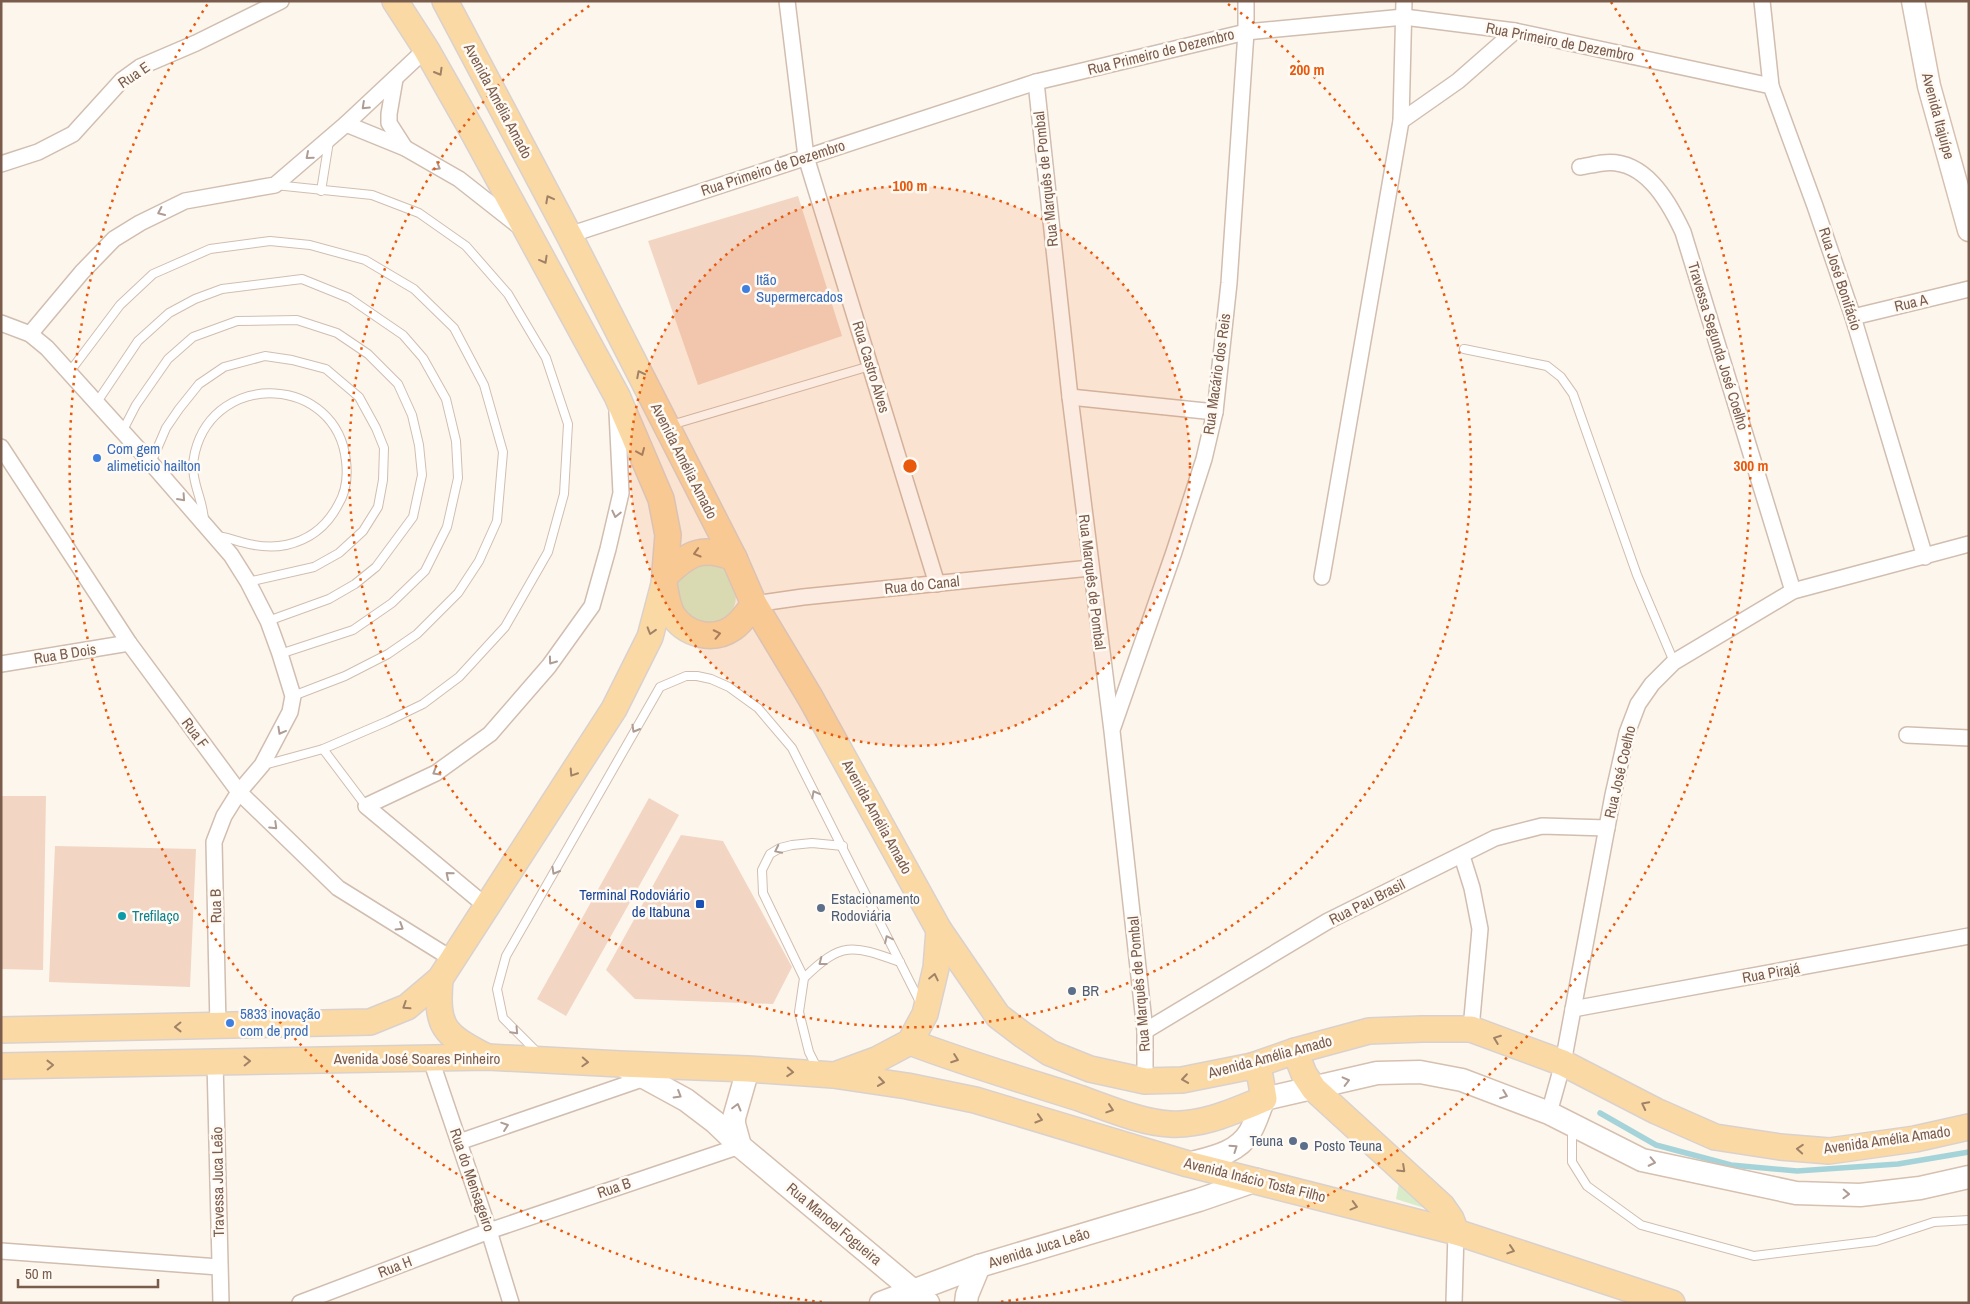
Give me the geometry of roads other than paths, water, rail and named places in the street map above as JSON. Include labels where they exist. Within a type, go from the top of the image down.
[{"type":"main road","points":[[395,1],[426,49],[617,396],[661,499],[668,535],[665,579],[667,600],[672,614],[680,625],[706,636],[721,634],[734,628],[754,604]]},
{"type":"main road","name":"Avenida Amélia Amado","points":[[445,1],[569,235],[734,558],[754,604],[810,697],[939,930],[998,1016],[1022,1036],[1050,1053],[1090,1069],[1146,1081],[1182,1080],[1252,1066],[1295,1051],[1369,1031],[1471,1029],[1563,1064],[1656,1111],[1715,1137],[1780,1148],[1829,1151],[1915,1139],[1969,1127]]},
{"type":"main road","name":"Avenida Itajuípe","points":[[1913,1],[1929,86],[1969,230]]},
{"type":"main road","points":[[1,1030],[370,1022],[407,1007],[446,969],[614,709],[650,637],[665,579],[691,554],[704,551],[718,552],[734,558]]},
{"type":"main road","points":[[826,1075],[876,1060],[910,1042],[926,1014],[936,968],[939,930]]},
{"type":"main road","points":[[446,969],[438,1006],[446,1030],[461,1043],[488,1057]]},
{"type":"main road","points":[[910,1042],[962,1062],[1135,1117],[1169,1124],[1194,1123],[1218,1118],[1264,1099],[1377,1073],[1420,1072],[1462,1080],[1549,1113],[1642,1160],[1796,1193],[1860,1195],[1920,1188],[1969,1177]]},
{"type":"main road","points":[[1295,1051],[1304,1074],[1314,1089],[1442,1206],[1451,1219],[1456,1232]]},
{"type":"main road","name":"Avenida José Soares Pinheiro","points":[[1,1066],[488,1057],[748,1068],[826,1075]]},
{"type":"main road","name":"Rua Manoel Fogueira","points":[[620,1064],[664,1086],[716,1122],[740,1146],[921,1296]]},
{"type":"main road","points":[[1188,1164],[1226,1153],[1238,1146],[1250,1133],[1264,1099],[1260,1076],[1252,1066]]},
{"type":"main road","points":[[740,1146],[734,1118],[748,1068]]},
{"type":"main road","name":"Avenida Inácio Tosta Filho","points":[[826,1075],[908,1086],[975,1100],[1188,1164],[1456,1232],[1672,1303]]},
{"type":"main road","points":[[1188,1164],[1202,1174],[1207,1183],[1207,1188],[1199,1200]]},
{"type":"main road","name":"Avenida Juca Leão","points":[[881,1303],[921,1296],[979,1266],[1199,1200],[1256,1180]]},
{"type":"main road","points":[[966,1303],[967,1295],[979,1266]]},
{"type":"street","name":"Rua E","points":[[1,164],[38,152],[74,134],[122,80],[140,67],[196,43],[281,1]]},
{"type":"street","name":"Rua Castro Alves","points":[[787,1],[806,157],[937,584]]},
{"type":"street","name":"Rua Macário dos Reis","points":[[1112,731],[1174,552],[1204,459],[1215,412],[1229,283],[1246,32],[1246,1]]},
{"type":"street","points":[[1322,577],[1401,121],[1404,1]]},
{"type":"street","name":"Rua José Bonifácio","points":[[1762,1],[1770,86],[1815,206],[1853,317],[1925,557]]},
{"type":"street","name":"Rua Primeiro de Dezembro","points":[[569,235],[1036,82],[1246,32],[1404,17],[1515,30],[1770,86]]},
{"type":"street","points":[[1401,121],[1458,81],[1515,30]]},
{"type":"street","points":[[30,334],[82,272],[114,238],[140,222],[184,201],[275,185],[346,124],[426,49]]},
{"type":"street","points":[[395,79],[389,123],[405,148]]},
{"type":"street","name":"Rua Marquês de Pombal","points":[[1036,82],[1090,568],[1112,731],[1145,1032],[1146,1081]]},
{"type":"street","points":[[346,124],[405,148],[459,179],[529,234]]},
{"type":"street","name":"Travessa Segunda José Coelho","points":[[1580,167],[1604,162],[1629,166],[1644,175],[1677,218],[1683,232],[1793,591]]},
{"type":"street","name":"Rua A","points":[[1853,317],[1969,289]]},
{"type":"street","points":[[1,323],[30,334],[46,348],[68,374],[97,402],[216,536],[248,582],[268,621],[293,696]]},
{"type":"street","points":[[486,906],[366,806],[436,773],[490,734],[549,666],[592,606],[621,493],[617,396]]},
{"type":"street","points":[[1070,397],[1215,412]]},
{"type":"street","name":"Rua F","points":[[2,450],[128,643],[239,792],[338,888],[446,969]]},
{"type":"street","name":"Rua José Coelho","points":[[1549,1113],[1563,1064],[1607,828],[1627,734],[1638,704],[1652,684],[1674,662],[1793,591],[1969,544]]},
{"type":"street","name":"Rua do Canal","points":[[754,604],[803,597],[1090,568]]},
{"type":"street","name":"Rua B Dois","points":[[1,664],[128,643]]},
{"type":"street","name":"Rua B","points":[[218,1026],[214,842],[224,816],[239,792],[262,765],[290,712],[293,696]]},
{"type":"street","points":[[1906,735],[1969,738]]},
{"type":"street","name":"Rua Pau Brasil","points":[[1145,1032],[1328,922],[1394,887],[1462,856],[1495,838],[1542,826],[1607,828]]},
{"type":"street","points":[[1462,856],[1472,888],[1480,929],[1471,1029]]},
{"type":"street","name":"Rua Pirajá","points":[[1573,1009],[1969,936]]},
{"type":"street","name":"Rua do Mensageiro","points":[[430,1057],[489,1231],[511,1303]]},
{"type":"street","name":"Travessa Juca Leão","points":[[215,1062],[221,1303]]},
{"type":"street","points":[[459,1142],[645,1078]]},
{"type":"street","name":"Rua B","points":[[489,1231],[740,1146]]},
{"type":"street","name":"Rua H","points":[[300,1303],[489,1231]]},
{"type":"street","points":[[1454,1303],[1456,1232]]},
{"type":"street","points":[[1,1251],[219,1267]]},
{"type":"lane","points":[[321,191],[329,139]]},
{"type":"lane","points":[[262,765],[323,749],[388,722],[423,704],[458,677],[505,627],[548,552],[564,494],[568,424],[546,358],[508,294],[466,246],[419,214],[372,195],[275,185]]},
{"type":"lane","points":[[68,374],[120,305],[153,274],[210,249],[270,241],[310,245],[365,260],[414,289],[454,328],[484,385],[503,452],[497,521],[479,561],[458,593],[417,634],[388,654],[346,676],[293,696]]},
{"type":"lane","points":[[97,402],[138,341],[169,313],[195,299],[222,289],[302,279],[350,298],[403,335],[423,358],[446,400],[456,441],[458,478],[447,527],[425,571],[392,603],[353,630],[280,654]]},
{"type":"lane","points":[[122,432],[136,405],[168,360],[193,337],[237,321],[296,320],[337,333],[368,354],[398,384],[412,415],[419,445],[422,475],[413,517],[376,567],[355,584],[329,598],[268,621]]},
{"type":"lane","points":[[1464,349],[1547,366],[1561,377],[1573,394],[1637,575],[1674,662]]},
{"type":"lane","points":[[152,463],[166,428],[178,409],[199,384],[224,367],[266,356],[292,360],[326,370],[359,397],[376,428],[384,448],[383,480],[378,507],[363,531],[339,554],[314,567],[248,582]]},
{"type":"lane","points":[[666,426],[870,366]]},
{"type":"lane","points":[[204,522],[204,513],[194,484],[194,454],[206,426],[216,415],[228,405],[241,398],[255,394],[270,393],[300,399],[313,406],[325,416],[342,441],[347,470],[346,486],[341,500],[334,513],[324,525],[300,541],[285,546],[255,545],[225,536],[216,536]]},
{"type":"lane","points":[[546,1060],[503,1018],[497,989],[506,956],[660,687],[686,676],[711,679],[729,687],[758,708],[792,748],[926,1014]]},
{"type":"lane","points":[[323,749],[366,806]]},
{"type":"lane","points":[[826,1075],[809,1052],[799,1012],[804,978],[763,893],[762,870],[770,854],[780,848],[812,843],[843,846]]},
{"type":"lane","points":[[804,978],[831,956],[846,949],[865,950],[900,962]]},
{"type":"lane","points":[[1572,1124],[1572,1162],[1587,1186],[1633,1220],[1641,1225],[1754,1256],[1876,1241],[1934,1222],[1969,1220]]},
{"type":"waterway","points":[[1600,1113],[1656,1145],[1731,1165],[1797,1171],[1898,1164],[1969,1152]]},
{"type":"place","name":"Itão Supermercados","points":[[746,289]]},
{"type":"place","name":"Com gem alimeticio hailton","points":[[97,458]]},
{"type":"place","name":"Terminal Rodoviário de Itabuna","points":[[700,904]]},
{"type":"place","name":"Estacionamento Rodoviária","points":[[821,908]]},
{"type":"place","name":"Trefilaço","points":[[122,916]]},
{"type":"place","name":"BR","points":[[1072,991]]},
{"type":"place","name":"5833 inovação com de prod","points":[[230,1023]]},
{"type":"place","name":"Teuna","points":[[1293,1141]]},
{"type":"place","name":"Posto Teuna","points":[[1304,1146]]}]
